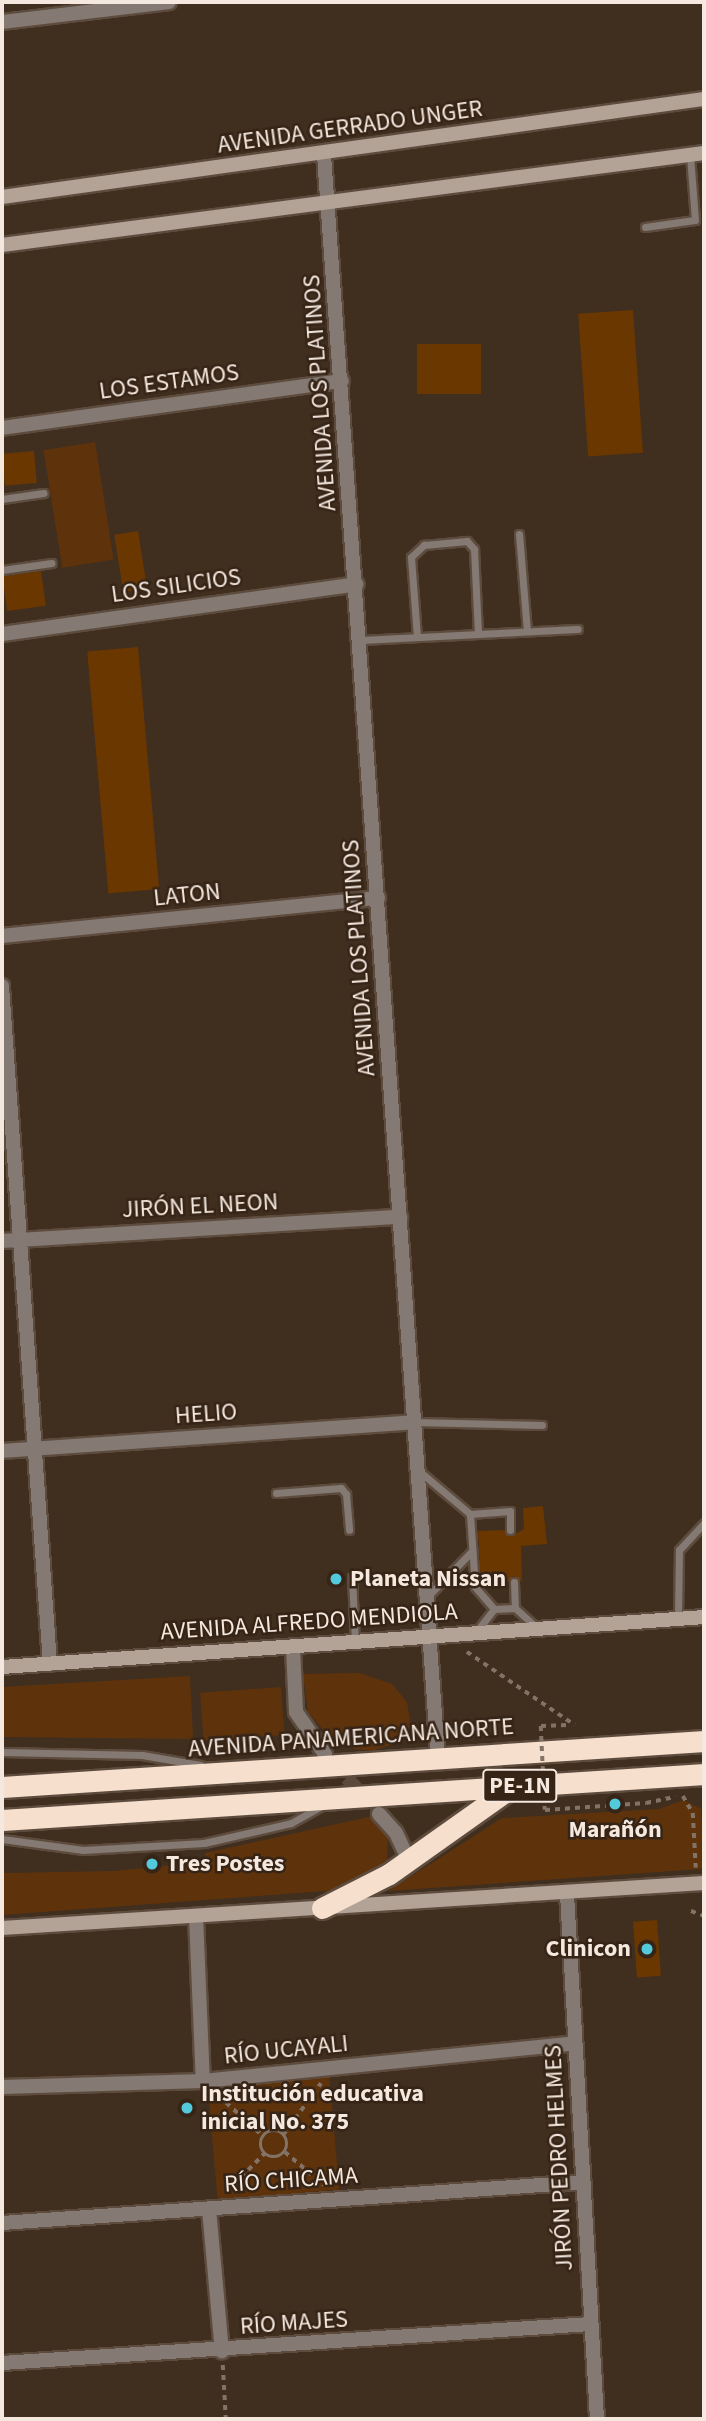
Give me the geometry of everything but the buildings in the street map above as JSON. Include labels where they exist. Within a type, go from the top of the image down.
[{"type":"highway","name":"AVENIDA PANAMERICANA NORTE","points":[[2,1787],[704,1741]]},
{"type":"highway","name":"PE-1N","points":[[2,1820],[704,1774]]},
{"type":"highway","points":[[322,1909],[362,1891],[512,1787]]},
{"type":"main road","name":"AVENIDA GERRADO UNGER","points":[[2,197],[324,155],[704,99]]},
{"type":"main road","points":[[2,245],[697,154]]},
{"type":"main road","name":"AVENIDA ALFREDO MENDIOLA","points":[[2,1667],[704,1617]]},
{"type":"main road","points":[[2,1928],[567,1894],[700,1880]]},
{"type":"street","points":[[2,22],[169,2]]},
{"type":"street","name":"AVENIDA LOS PLATINOS","points":[[324,155],[438,1759]]},
{"type":"street","name":"LOS ESTAMOS","points":[[2,428],[342,381]]},
{"type":"street","name":"LOS SILICIOS","points":[[2,634],[356,584]]},
{"type":"street","name":"LATON","points":[[2,936],[378,898]]},
{"type":"street","points":[[2,985],[50,1664]]},
{"type":"street","name":"JIRÓN EL NEON","points":[[2,1241],[400,1217]]},
{"type":"street","name":"HELIO","points":[[2,1451],[414,1422]]},
{"type":"street","points":[[293,1648],[296,1712],[325,1754]]},
{"type":"street","points":[[379,1814],[396,1833],[408,1859]]},
{"type":"street","name":"JIRÓN PEDRO HELMES","points":[[567,1894],[597,2419]]},
{"type":"street","points":[[196,1917],[203,2081]]},
{"type":"street","name":"RÍO UCAYALI","points":[[2,2087],[203,2081],[575,2043]]},
{"type":"street","name":"RÍO CHICAMA","points":[[2,2223],[584,2182]]},
{"type":"street","points":[[209,2209],[222,2351]]},
{"type":"street","name":"RÍO MAJES","points":[[2,2363],[222,2351],[590,2324]]},
{"type":"lane","points":[[645,227],[695,220],[697,154]]},
{"type":"lane","points":[[2,499],[44,493]]},
{"type":"lane","points":[[519,534],[527,631]]},
{"type":"lane","points":[[417,637],[411,557],[424,545],[467,541],[474,549],[478,634]]},
{"type":"lane","points":[[2,570],[52,563]]},
{"type":"lane","points":[[360,640],[578,629]]},
{"type":"lane","points":[[414,1422],[542,1425]]},
{"type":"lane","points":[[418,1470],[470,1514],[510,1511],[510,1530]]},
{"type":"lane","points":[[276,1493],[341,1488],[346,1493],[349,1530]]},
{"type":"lane","points":[[470,1514],[475,1587],[494,1609]]},
{"type":"lane","points":[[678,1619],[679,1550],[704,1523]]},
{"type":"lane","points":[[426,1598],[472,1551]]},
{"type":"lane","points":[[352,1577],[355,1642]]},
{"type":"lane","points":[[514,1582],[515,1608]]},
{"type":"lane","points":[[494,1609],[515,1608],[537,1628]]},
{"type":"lane","points":[[476,1633],[494,1609]]},
{"type":"lane","points":[[2,1752],[142,1755],[238,1772]]},
{"type":"lane","points":[[2,1839],[83,1850],[204,1843],[291,1823],[336,1798]]},
{"type":"path","points":[[467,1652],[575,1725]]},
{"type":"path","points":[[567,1726],[541,1726],[545,1810],[688,1797],[693,1813],[700,1880]]},
{"type":"path","points":[[691,1911],[704,1916]]},
{"type":"path","points":[[333,2068],[283,2135],[285,2152],[341,2200]]},
{"type":"path","points":[[203,2081],[264,2137],[265,2153],[209,2209]]},
{"type":"path","points":[[264,2137],[274,2131],[283,2135]]},
{"type":"path","points":[[265,2153],[277,2157],[285,2152]]},
{"type":"path","points":[[222,2351],[226,2419]]},
{"type":"shaded area","points":[[95,442],[114,560],[62,568],[44,450]]},
{"type":"shaded area","points":[[359,1673],[392,1684],[407,1702],[411,1727],[394,1744],[371,1751],[349,1748],[331,1739],[308,1712],[303,1674]]},
{"type":"shaded area","points":[[190,1676],[193,1739],[2,1737],[2,1687]]},
{"type":"shaded area","points":[[281,1687],[284,1735],[204,1741],[200,1693]]},
{"type":"shaded area","points":[[684,1800],[701,1809],[704,1865],[701,1869],[388,1891],[502,1818],[659,1809]]},
{"type":"shaded area","points":[[373,1816],[388,1833],[387,1860],[339,1890],[2,1915],[2,1873],[114,1871],[205,1862],[205,1853]]},
{"type":"shaded area","points":[[329,2073],[339,2190],[218,2200],[207,2084]]},
{"type":"tunnel","points":[[333,1762],[379,1814]]},
{"type":"place","name":"Planeta Nissan","points":[[336,1579]]},
{"type":"place","name":"Marañón","points":[[615,1804]]},
{"type":"place","name":"Tres Postes","points":[[152,1864]]},
{"type":"place","name":"Clinicon","points":[[647,1949]]},
{"type":"place","name":"Institución educativa inicial No. 375","points":[[187,2108]]}]
